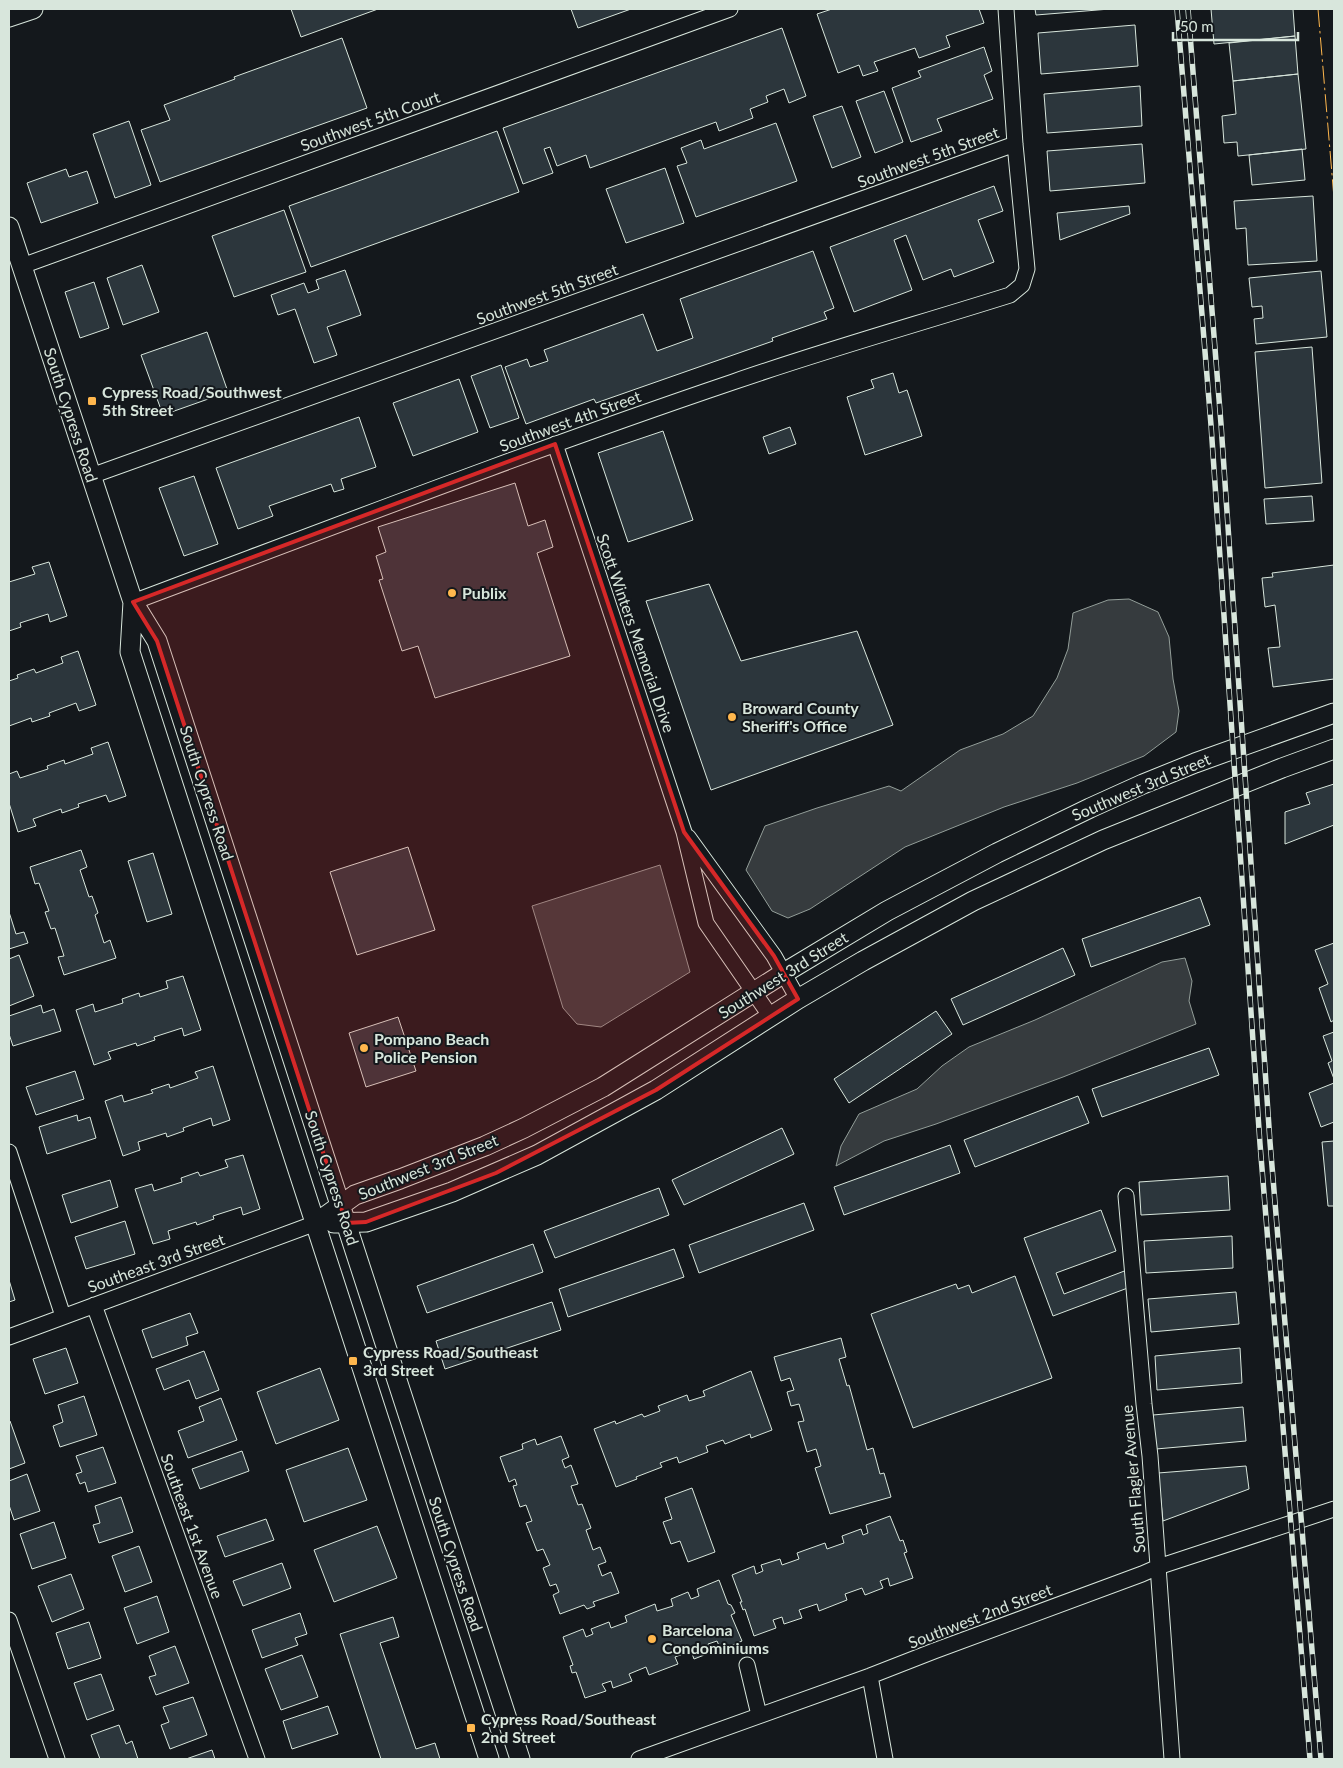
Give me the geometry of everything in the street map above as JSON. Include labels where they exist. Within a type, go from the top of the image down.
[{"type":"street","points":[[9,18],[33,9]]},
{"type":"street","name":"Southwest 5th Court","points":[[22,266],[730,9]]},
{"type":"street","points":[[1006,9],[1015,144]]},
{"type":"street","name":"Southwest 4th Street","points":[[133,602],[555,444],[736,381],[1010,295],[1022,285],[1027,269],[1015,144]]},
{"type":"street","name":"Southwest 5th Street","points":[[91,476],[1015,144]]},
{"type":"street","name":"South Cypress Road","points":[[9,227],[133,602],[157,641],[520,1759]]},
{"type":"street","name":"Scott Winters Memorial Drive","points":[[555,444],[684,832],[706,923],[771,1017]]},
{"type":"street","name":"South Cypress Road","points":[[133,602],[130,652],[489,1759]]},
{"type":"street","name":"Southwest 3rd Street","points":[[316,1222],[355,1195],[443,1162],[524,1128],[603,1086],[754,991],[904,902],[997,853],[1090,808],[1195,763],[1334,713]]},
{"type":"street","name":"Southwest 3rd Street","points":[[316,1222],[366,1222],[452,1192],[537,1155],[656,1090],[798,999],[922,928],[1058,860],[1282,768],[1334,749]]},
{"type":"street","name":"Scott Winters Memorial Drive","points":[[684,832],[784,973],[798,999]]},
{"type":"street","points":[[9,1152],[63,1316]]},
{"type":"street","name":"South Flagler Avenue","points":[[1126,1196],[1155,1525],[1172,1759]]},
{"type":"street","name":"Southeast 3rd Street","points":[[9,1337],[316,1222]]},
{"type":"street","name":"Southeast 1st Avenue","points":[[94,1305],[257,1759]]},
{"type":"street","name":"Southwest 2nd Street","points":[[639,1759],[870,1676],[1158,1567],[1334,1509]]},
{"type":"street","points":[[9,1620],[57,1759]]},
{"type":"street","points":[[747,1665],[759,1715]]},
{"type":"street","points":[[870,1676],[885,1759]]},
{"type":"highlighted area","points":[[555,444],[684,832],[774,956],[798,999],[656,1090],[496,1173],[366,1222],[346,1223],[157,641],[133,602]]},
{"type":"shaded area","points":[[1129,599],[1158,612],[1169,637],[1173,679],[1179,711],[1176,732],[1144,756],[1077,783],[1004,807],[905,847],[810,909],[788,918],[772,911],[746,870],[765,826],[889,786],[901,791],[960,750],[1003,734],[1033,716],[1057,678],[1068,649],[1073,613],[1108,600]]},
{"type":"shaded area","points":[[660,865],[690,972],[601,1027],[577,1024],[563,1008],[532,906]]},
{"type":"shaded area","points":[[1185,958],[1192,981],[1189,1001],[1196,1024],[1063,1077],[884,1141],[836,1166],[841,1146],[859,1114],[917,1089],[942,1066],[969,1047],[1035,1020],[1162,962]]},
{"type":"building","points":[[291,9],[378,9],[301,37]]},
{"type":"building","points":[[571,9],[631,9],[578,28]]},
{"type":"building","points":[[832,9],[979,9],[984,23],[946,36],[950,47],[919,58],[915,48],[874,62],[878,71],[863,76],[859,65],[838,73],[817,14]]},
{"type":"building","points":[[1035,9],[1110,9],[1036,15]]},
{"type":"building","points":[[1211,9],[1293,9],[1295,36],[1214,44]]},
{"type":"building","points":[[1135,25],[1138,66],[1041,74],[1038,33]]},
{"type":"building","points":[[782,28],[806,96],[789,103],[784,89],[766,96],[768,102],[750,109],[753,118],[719,131],[716,122],[590,168],[586,155],[557,166],[550,147],[544,149],[553,173],[523,184],[503,128]]},
{"type":"building","points":[[1295,36],[1298,74],[1233,81],[1229,43]]},
{"type":"building","points":[[342,38],[367,108],[160,182],[141,130],[170,120],[164,105],[235,79],[234,77]]},
{"type":"building","points":[[984,47],[992,71],[984,75],[993,99],[937,119],[942,131],[911,142],[892,88],[921,77],[918,71]]},
{"type":"building","points":[[1298,74],[1306,149],[1238,156],[1237,142],[1224,143],[1222,116],[1236,114],[1233,81]]},
{"type":"building","points":[[1140,86],[1142,126],[1047,133],[1044,94]]},
{"type":"building","points":[[884,91],[903,142],[875,153],[856,101]]},
{"type":"building","points":[[842,106],[861,157],[832,168],[813,116]]},
{"type":"building","points":[[129,121],[151,185],[115,198],[93,134]]},
{"type":"building","points":[[776,123],[797,181],[696,217],[677,166],[687,163],[681,148],[701,140],[704,149]]},
{"type":"building","points":[[497,131],[519,192],[311,267],[289,206]]},
{"type":"building","points":[[1142,144],[1145,183],[1050,191],[1047,151]]},
{"type":"building","points":[[1302,149],[1305,180],[1252,185],[1249,155]]},
{"type":"building","points":[[665,168],[684,223],[626,243],[606,189]]},
{"type":"building","points":[[66,169],[69,177],[87,171],[98,203],[41,223],[27,183]]},
{"type":"building","points":[[994,186],[1003,211],[978,220],[994,262],[954,277],[951,269],[923,280],[906,235],[894,240],[912,290],[854,312],[830,247]]},
{"type":"building","points":[[1313,196],[1317,261],[1248,265],[1246,228],[1236,229],[1234,201]]},
{"type":"building","points":[[1129,206],[1130,214],[1060,240],[1057,213]]},
{"type":"building","points":[[284,210],[306,272],[234,297],[212,236]]},
{"type":"building","points":[[813,251],[834,308],[824,312],[827,319],[772,338],[773,341],[596,403],[594,399],[526,424],[505,367],[527,359],[530,367],[548,361],[544,350],[643,314],[657,351],[693,338],[680,299]]},
{"type":"building","points":[[142,265],[159,312],[123,325],[107,278]]},
{"type":"building","points":[[345,270],[361,315],[327,327],[337,355],[314,363],[295,309],[278,315],[271,295],[304,283],[308,293],[319,289],[316,280]]},
{"type":"building","points":[[1321,271],[1327,337],[1256,344],[1254,319],[1263,318],[1262,306],[1252,307],[1249,278]]},
{"type":"building","points":[[94,282],[109,328],[80,338],[65,292]]},
{"type":"building","points":[[207,332],[228,392],[163,415],[141,355]]},
{"type":"building","points":[[1312,347],[1322,483],[1265,488],[1255,352]]},
{"type":"building","points":[[501,365],[519,418],[490,428],[471,376]]},
{"type":"building","points":[[893,373],[899,393],[907,390],[922,436],[865,455],[847,397],[874,388],[871,380]]},
{"type":"building","points":[[459,379],[478,432],[413,456],[393,403]]},
{"type":"building","points":[[359,417],[376,467],[341,479],[344,489],[334,492],[331,484],[269,506],[273,516],[238,529],[216,468]]},
{"type":"building","points":[[790,427],[796,444],[769,454],[763,437]]},
{"type":"building","points":[[663,431],[693,520],[628,542],[598,453]]},
{"type":"building","points":[[194,476],[218,544],[184,556],[159,488]]},
{"type":"building","points":[[515,483],[528,526],[545,520],[553,547],[537,553],[570,656],[435,698],[418,646],[402,651],[379,580],[383,579],[376,556],[386,552],[378,527]]},
{"type":"building","points":[[1312,496],[1314,521],[1266,524],[1264,499]]},
{"type":"building","points":[[49,562],[67,616],[50,622],[48,614],[20,623],[21,627],[9,631],[9,582],[35,574],[32,567]]},
{"type":"building","points":[[1334,565],[1334,679],[1273,687],[1268,648],[1280,647],[1275,605],[1265,607],[1262,578],[1273,577],[1272,573]]},
{"type":"building","points":[[709,584],[741,661],[857,631],[893,725],[711,790],[646,601]]},
{"type":"building","points":[[78,651],[96,705],[79,711],[76,703],[49,713],[50,716],[32,722],[31,718],[9,726],[9,681],[18,678],[17,675],[34,669],[36,673],[63,663],[61,657]]},
{"type":"building","points":[[108,742],[126,796],[109,802],[106,795],[78,804],[79,807],[62,813],[61,809],[33,819],[36,826],[18,832],[9,803],[9,774],[17,771],[20,778],[48,769],[47,766],[64,760],[65,764],[93,754],[91,748]]},
{"type":"building","points":[[1334,784],[1334,825],[1285,844],[1285,812],[1310,804],[1306,793]]},
{"type":"building","points":[[408,847],[435,930],[357,955],[330,872]]},
{"type":"building","points":[[81,850],[87,867],[80,870],[89,897],[92,896],[98,913],[95,915],[104,943],[110,940],[116,958],[64,975],[58,957],[64,956],[55,928],[51,929],[45,912],[49,911],[39,883],[35,884],[30,867]]},
{"type":"building","points":[[153,853],[172,914],[147,922],[128,861]]},
{"type":"building","points":[[1200,897],[1210,925],[1091,967],[1082,939]]},
{"type":"building","points":[[9,912],[16,934],[24,932],[28,943],[9,949]]},
{"type":"building","points":[[1334,943],[1334,1020],[1331,1022],[1319,988],[1328,984],[1315,950]]},
{"type":"building","points":[[1063,948],[1075,975],[963,1025],[951,999]]},
{"type":"building","points":[[19,955],[34,996],[9,1006],[9,959]]},
{"type":"building","points":[[183,976],[201,1030],[184,1036],[182,1028],[154,1037],[155,1040],[137,1046],[136,1043],[108,1052],[111,1059],[94,1065],[76,1010],[93,1004],[95,1012],[123,1003],[122,999],[139,993],[140,997],[168,988],[166,981]]},
{"type":"building","points":[[41,1005],[43,1013],[54,1009],[61,1031],[13,1046],[9,1034],[9,1016]]},
{"type":"building","points":[[936,1011],[952,1034],[849,1103],[834,1079]]},
{"type":"building","points":[[398,1017],[416,1071],[366,1087],[349,1033]]},
{"type":"building","points":[[1334,1032],[1334,1079],[1328,1063],[1332,1061],[1323,1036]]},
{"type":"building","points":[[1209,1048],[1219,1075],[1102,1117],[1092,1089]]},
{"type":"building","points":[[213,1066],[230,1120],[213,1126],[211,1118],[183,1128],[184,1131],[167,1137],[166,1133],[138,1142],[140,1150],[123,1156],[105,1101],[122,1095],[124,1102],[153,1093],[151,1090],[169,1084],[170,1088],[198,1078],[195,1072]]},
{"type":"building","points":[[75,1071],[84,1099],[36,1115],[26,1087]]},
{"type":"building","points":[[1334,1083],[1334,1122],[1321,1127],[1309,1093]]},
{"type":"building","points":[[1078,1096],[1089,1123],[975,1167],[964,1140]]},
{"type":"building","points":[[77,1115],[78,1121],[90,1117],[96,1138],[47,1154],[39,1127]]},
{"type":"building","points":[[782,1128],[794,1154],[684,1205],[672,1180]]},
{"type":"building","points":[[1334,1141],[1334,1206],[1328,1206],[1322,1142]]},
{"type":"building","points":[[950,1145],[960,1173],[844,1215],[834,1187]]},
{"type":"building","points":[[243,1155],[260,1209],[243,1215],[241,1207],[213,1216],[214,1219],[197,1225],[196,1222],[168,1231],[170,1239],[153,1244],[135,1189],[152,1184],[154,1191],[182,1182],[181,1178],[198,1172],[200,1176],[228,1167],[225,1160]]},
{"type":"building","points":[[1228,1176],[1230,1210],[1141,1215],[1139,1182]]},
{"type":"building","points":[[110,1180],[118,1207],[71,1223],[62,1195]]},
{"type":"building","points":[[659,1188],[669,1215],[555,1258],[544,1231]]},
{"type":"building","points":[[804,1203],[814,1230],[699,1273],[689,1245]]},
{"type":"building","points":[[1101,1210],[1116,1251],[1056,1273],[1064,1294],[1127,1270],[1133,1286],[1053,1316],[1024,1238]]},
{"type":"building","points":[[125,1221],[135,1254],[86,1269],[75,1237]]},
{"type":"building","points":[[1232,1236],[1233,1268],[1146,1273],[1144,1241]]},
{"type":"building","points":[[533,1244],[543,1272],[427,1313],[417,1286]]},
{"type":"building","points":[[674,1249],[684,1277],[568,1317],[559,1289]]},
{"type":"building","points":[[1015,1276],[1052,1378],[913,1428],[871,1314],[956,1284],[958,1289],[969,1285],[972,1293]]},
{"type":"building","points":[[9,1280],[15,1300],[9,1302]]},
{"type":"building","points":[[1236,1292],[1239,1324],[1151,1332],[1148,1299]]},
{"type":"building","points":[[552,1302],[561,1330],[445,1369],[436,1341]]},
{"type":"building","points":[[190,1313],[198,1333],[186,1337],[188,1345],[152,1358],[142,1330]]},
{"type":"building","points":[[841,1338],[846,1357],[839,1359],[847,1386],[849,1385],[867,1450],[873,1448],[880,1474],[884,1473],[891,1497],[830,1514],[815,1468],[821,1466],[816,1449],[807,1452],[798,1422],[804,1421],[799,1404],[791,1406],[787,1392],[794,1390],[790,1378],[781,1381],[774,1357]]},
{"type":"building","points":[[66,1348],[78,1383],[45,1394],[33,1359]]},
{"type":"building","points":[[1240,1348],[1242,1383],[1157,1390],[1155,1356]]},
{"type":"building","points":[[204,1351],[219,1390],[196,1399],[189,1380],[164,1390],[156,1369]]},
{"type":"building","points":[[320,1368],[339,1420],[276,1444],[257,1392]]},
{"type":"building","points":[[751,1371],[772,1430],[751,1438],[750,1434],[725,1444],[723,1440],[706,1446],[708,1452],[679,1463],[677,1457],[660,1463],[662,1467],[616,1487],[594,1429],[615,1421],[616,1424],[642,1414],[644,1417],[660,1411],[658,1406],[687,1395],[689,1401],[705,1396],[703,1391]]},
{"type":"building","points":[[84,1396],[97,1435],[60,1447],[53,1426],[63,1422],[58,1405]]},
{"type":"building","points":[[221,1398],[237,1440],[188,1458],[178,1431],[204,1421],[199,1407]]},
{"type":"building","points":[[1243,1407],[1246,1441],[1156,1449],[1153,1415]]},
{"type":"building","points":[[9,1422],[25,1463],[9,1469]]},
{"type":"building","points":[[561,1436],[569,1457],[562,1460],[565,1468],[571,1465],[578,1484],[571,1486],[578,1505],[582,1504],[591,1528],[586,1530],[593,1550],[600,1547],[606,1562],[598,1565],[602,1576],[611,1572],[619,1593],[593,1602],[595,1606],[587,1609],[584,1605],[560,1614],[553,1595],[559,1592],[556,1584],[550,1586],[543,1568],[550,1565],[543,1549],[537,1551],[526,1523],[532,1521],[526,1505],[520,1507],[513,1486],[517,1485],[515,1479],[509,1482],[500,1457],[523,1449],[522,1444],[535,1439],[537,1445]]},
{"type":"building","points":[[103,1447],[116,1483],[88,1492],[85,1482],[80,1484],[76,1474],[82,1472],[76,1456]]},
{"type":"building","points":[[348,1448],[367,1500],[304,1522],[286,1470]]},
{"type":"building","points":[[242,1451],[249,1471],[200,1489],[192,1469]]},
{"type":"building","points":[[1246,1466],[1249,1489],[1163,1521],[1158,1473]]},
{"type":"building","points":[[27,1474],[40,1511],[14,1520],[9,1505],[9,1481]]},
{"type":"building","points":[[692,1488],[715,1552],[688,1562],[680,1541],[671,1544],[663,1522],[672,1519],[665,1498]]},
{"type":"building","points":[[121,1497],[133,1532],[99,1543],[93,1525],[100,1523],[95,1506]]},
{"type":"building","points":[[890,1516],[900,1541],[903,1540],[907,1552],[904,1553],[913,1578],[890,1586],[888,1578],[880,1581],[883,1588],[865,1595],[862,1588],[845,1594],[847,1600],[819,1611],[817,1604],[799,1610],[802,1618],[784,1624],[782,1617],[773,1620],[776,1628],[754,1636],[745,1609],[743,1610],[740,1602],[742,1602],[732,1575],[754,1566],[756,1574],[763,1571],[761,1565],[780,1559],[782,1565],[799,1559],[797,1553],[825,1543],[827,1549],[844,1543],[842,1536],[861,1529],[863,1535],[868,1533],[866,1525]]},
{"type":"building","points":[[266,1519],[274,1540],[225,1557],[217,1536]]},
{"type":"building","points":[[54,1522],[66,1558],[32,1569],[20,1534]]},
{"type":"building","points":[[377,1526],[397,1578],[334,1602],[314,1550]]},
{"type":"building","points":[[139,1546],[152,1582],[125,1592],[112,1556]]},
{"type":"building","points":[[282,1563],[291,1588],[243,1606],[233,1581]]},
{"type":"building","points":[[71,1574],[84,1609],[52,1622],[38,1586]]},
{"type":"building","name":"Barcelona Condominiums","points":[[719,1580],[728,1604],[731,1605],[735,1613],[731,1615],[742,1641],[721,1650],[717,1641],[708,1644],[712,1652],[694,1659],[691,1651],[675,1657],[678,1664],[649,1675],[646,1667],[629,1674],[632,1681],[613,1688],[611,1681],[602,1684],[606,1691],[585,1698],[576,1672],[572,1673],[570,1666],[573,1665],[563,1637],[583,1629],[586,1637],[593,1634],[591,1629],[609,1622],[611,1628],[627,1622],[625,1616],[655,1604],[657,1611],[673,1606],[671,1599],[688,1592],[691,1599],[699,1596],[697,1589]]},
{"type":"building","points":[[157,1596],[169,1632],[137,1644],[124,1608]]},
{"type":"building","points":[[300,1613],[307,1634],[295,1638],[298,1645],[262,1658],[252,1630]]},
{"type":"building","points":[[393,1617],[399,1637],[380,1643],[416,1749],[435,1743],[440,1759],[381,1759],[340,1634]]},
{"type":"building","points":[[89,1622],[101,1658],[68,1669],[56,1633]]},
{"type":"building","points":[[175,1646],[189,1683],[156,1695],[149,1677],[156,1675],[149,1656]]},
{"type":"building","points":[[302,1655],[318,1697],[281,1710],[265,1669]]},
{"type":"building","points":[[101,1674],[114,1710],[87,1720],[74,1683]]},
{"type":"building","points":[[193,1697],[207,1735],[170,1749],[161,1725],[169,1722],[163,1707]]},
{"type":"building","points":[[328,1706],[338,1734],[292,1749],[283,1721]]},
{"type":"building","points":[[119,1725],[126,1744],[132,1741],[138,1759],[100,1759],[91,1735]]},
{"type":"building","points":[[212,1750],[215,1759],[186,1759]]},
{"type":"railway","points":[[1177,9],[1211,425],[1260,1144],[1310,1759]]},
{"type":"railway","points":[[1188,9],[1221,424],[1270,1142],[1321,1759]]},
{"type":"power","points":[[1318,9],[1334,198]]},
{"type":"place","name":"Cypress Road/Southwest 5th Street","points":[[92,401]]},
{"type":"place","name":"Publix","points":[[452,593]]},
{"type":"place","name":"Broward County Sheriff's Office","points":[[732,717]]},
{"type":"place","name":"Pompano Beach Police Pension","points":[[364,1048]]},
{"type":"place","name":"Cypress Road/Southeast 3rd Street","points":[[353,1361]]},
{"type":"place","name":"Barcelona Condominiums","points":[[652,1639]]},
{"type":"place","name":"Cypress Road/Southeast 2nd Street","points":[[471,1728]]}]
